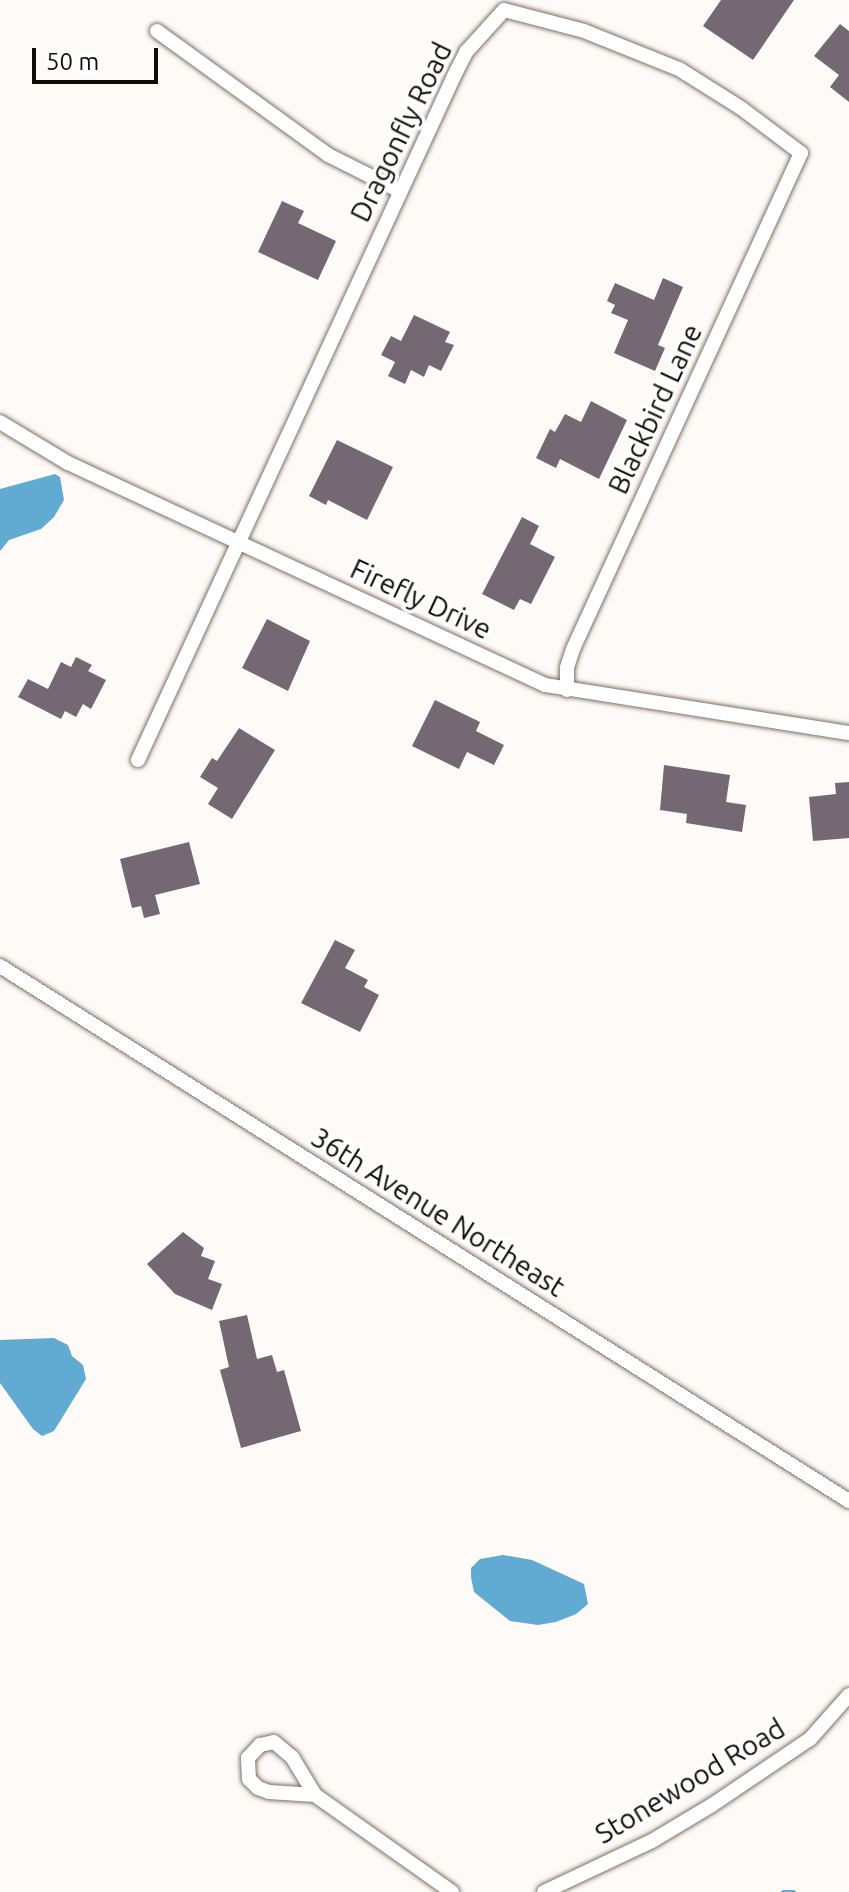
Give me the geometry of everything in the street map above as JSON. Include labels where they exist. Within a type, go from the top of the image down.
[{"type":"street","name":"Dragonfly Road","points":[[138,760],[467,51],[504,10],[584,31],[679,69],[741,108],[801,153]]},
{"type":"street","points":[[157,31],[328,155],[400,191]]},
{"type":"street","name":"Blackbird Lane","points":[[567,690],[567,668],[573,649],[801,153]]},
{"type":"street","name":"Firefly Drive","points":[[0,422],[68,463],[545,685],[849,733]]},
{"type":"street","name":"36th Avenue Northeast","points":[[0,966],[849,1501]]},
{"type":"street","name":"Stonewood Road","points":[[544,1892],[652,1841],[712,1805],[810,1739],[849,1695]]},
{"type":"street","points":[[315,1795],[258,1788],[249,1779],[248,1758],[260,1745],[274,1742],[292,1757],[315,1795],[452,1892]]},
{"type":"water","points":[[55,474],[60,477],[64,500],[54,517],[41,529],[9,540],[0,551],[0,489]]},
{"type":"water","points":[[54,1338],[68,1345],[72,1356],[83,1365],[86,1379],[54,1431],[42,1436],[33,1429],[0,1383],[0,1340]]},
{"type":"water","points":[[503,1555],[532,1560],[584,1584],[588,1604],[576,1614],[556,1622],[538,1625],[510,1621],[474,1592],[471,1577],[471,1568],[480,1559]]},
{"type":"building","points":[[721,0],[794,0],[753,60],[703,26]]},
{"type":"building","points":[[840,24],[849,31],[849,102],[830,87],[839,75],[814,56]]},
{"type":"building","points":[[282,201],[304,211],[298,223],[336,241],[318,280],[258,252]]},
{"type":"building","points":[[663,278],[683,287],[658,345],[665,348],[655,371],[614,353],[628,320],[611,313],[615,305],[607,301],[615,283],[654,300]]},
{"type":"building","points":[[414,315],[450,332],[445,342],[454,345],[441,371],[429,365],[424,377],[411,370],[405,384],[388,376],[395,362],[381,355],[391,336],[401,341]]},
{"type":"building","points":[[591,401],[627,420],[599,479],[560,459],[556,468],[536,458],[550,429],[555,432],[565,414],[581,422]]},
{"type":"building","points":[[337,440],[393,467],[367,520],[328,500],[326,505],[309,496]]},
{"type":"building","points":[[522,517],[539,526],[530,544],[555,557],[531,604],[520,599],[514,610],[482,594]]},
{"type":"building","points":[[267,619],[310,641],[288,691],[242,668]]},
{"type":"building","points":[[76,657],[92,665],[88,671],[106,680],[91,709],[83,704],[76,717],[65,711],[61,719],[18,697],[28,679],[48,689],[61,662],[71,667]]},
{"type":"building","points":[[435,700],[480,722],[476,731],[504,745],[494,765],[467,752],[459,769],[412,746]]},
{"type":"building","points":[[239,728],[275,750],[232,819],[208,804],[218,788],[200,777],[212,758],[217,761]]},
{"type":"building","points":[[664,765],[730,775],[726,802],[746,805],[742,832],[686,823],[687,814],[660,810]]},
{"type":"building","points":[[849,782],[849,838],[813,841],[809,797],[836,794],[835,783]]},
{"type":"building","points":[[189,842],[200,884],[155,895],[160,914],[144,918],[141,906],[132,908],[120,859]]},
{"type":"building","points":[[335,940],[355,950],[345,968],[368,980],[364,987],[379,995],[360,1032],[301,1003]]},
{"type":"building","points":[[183,1232],[204,1248],[201,1256],[215,1261],[208,1279],[222,1284],[212,1310],[175,1294],[147,1264]]},
{"type":"building","points":[[247,1315],[257,1359],[272,1355],[277,1372],[284,1370],[301,1431],[241,1448],[220,1370],[229,1367],[219,1321]]},
{"type":"waterway","points":[[783,1892],[793,1892]]}]
